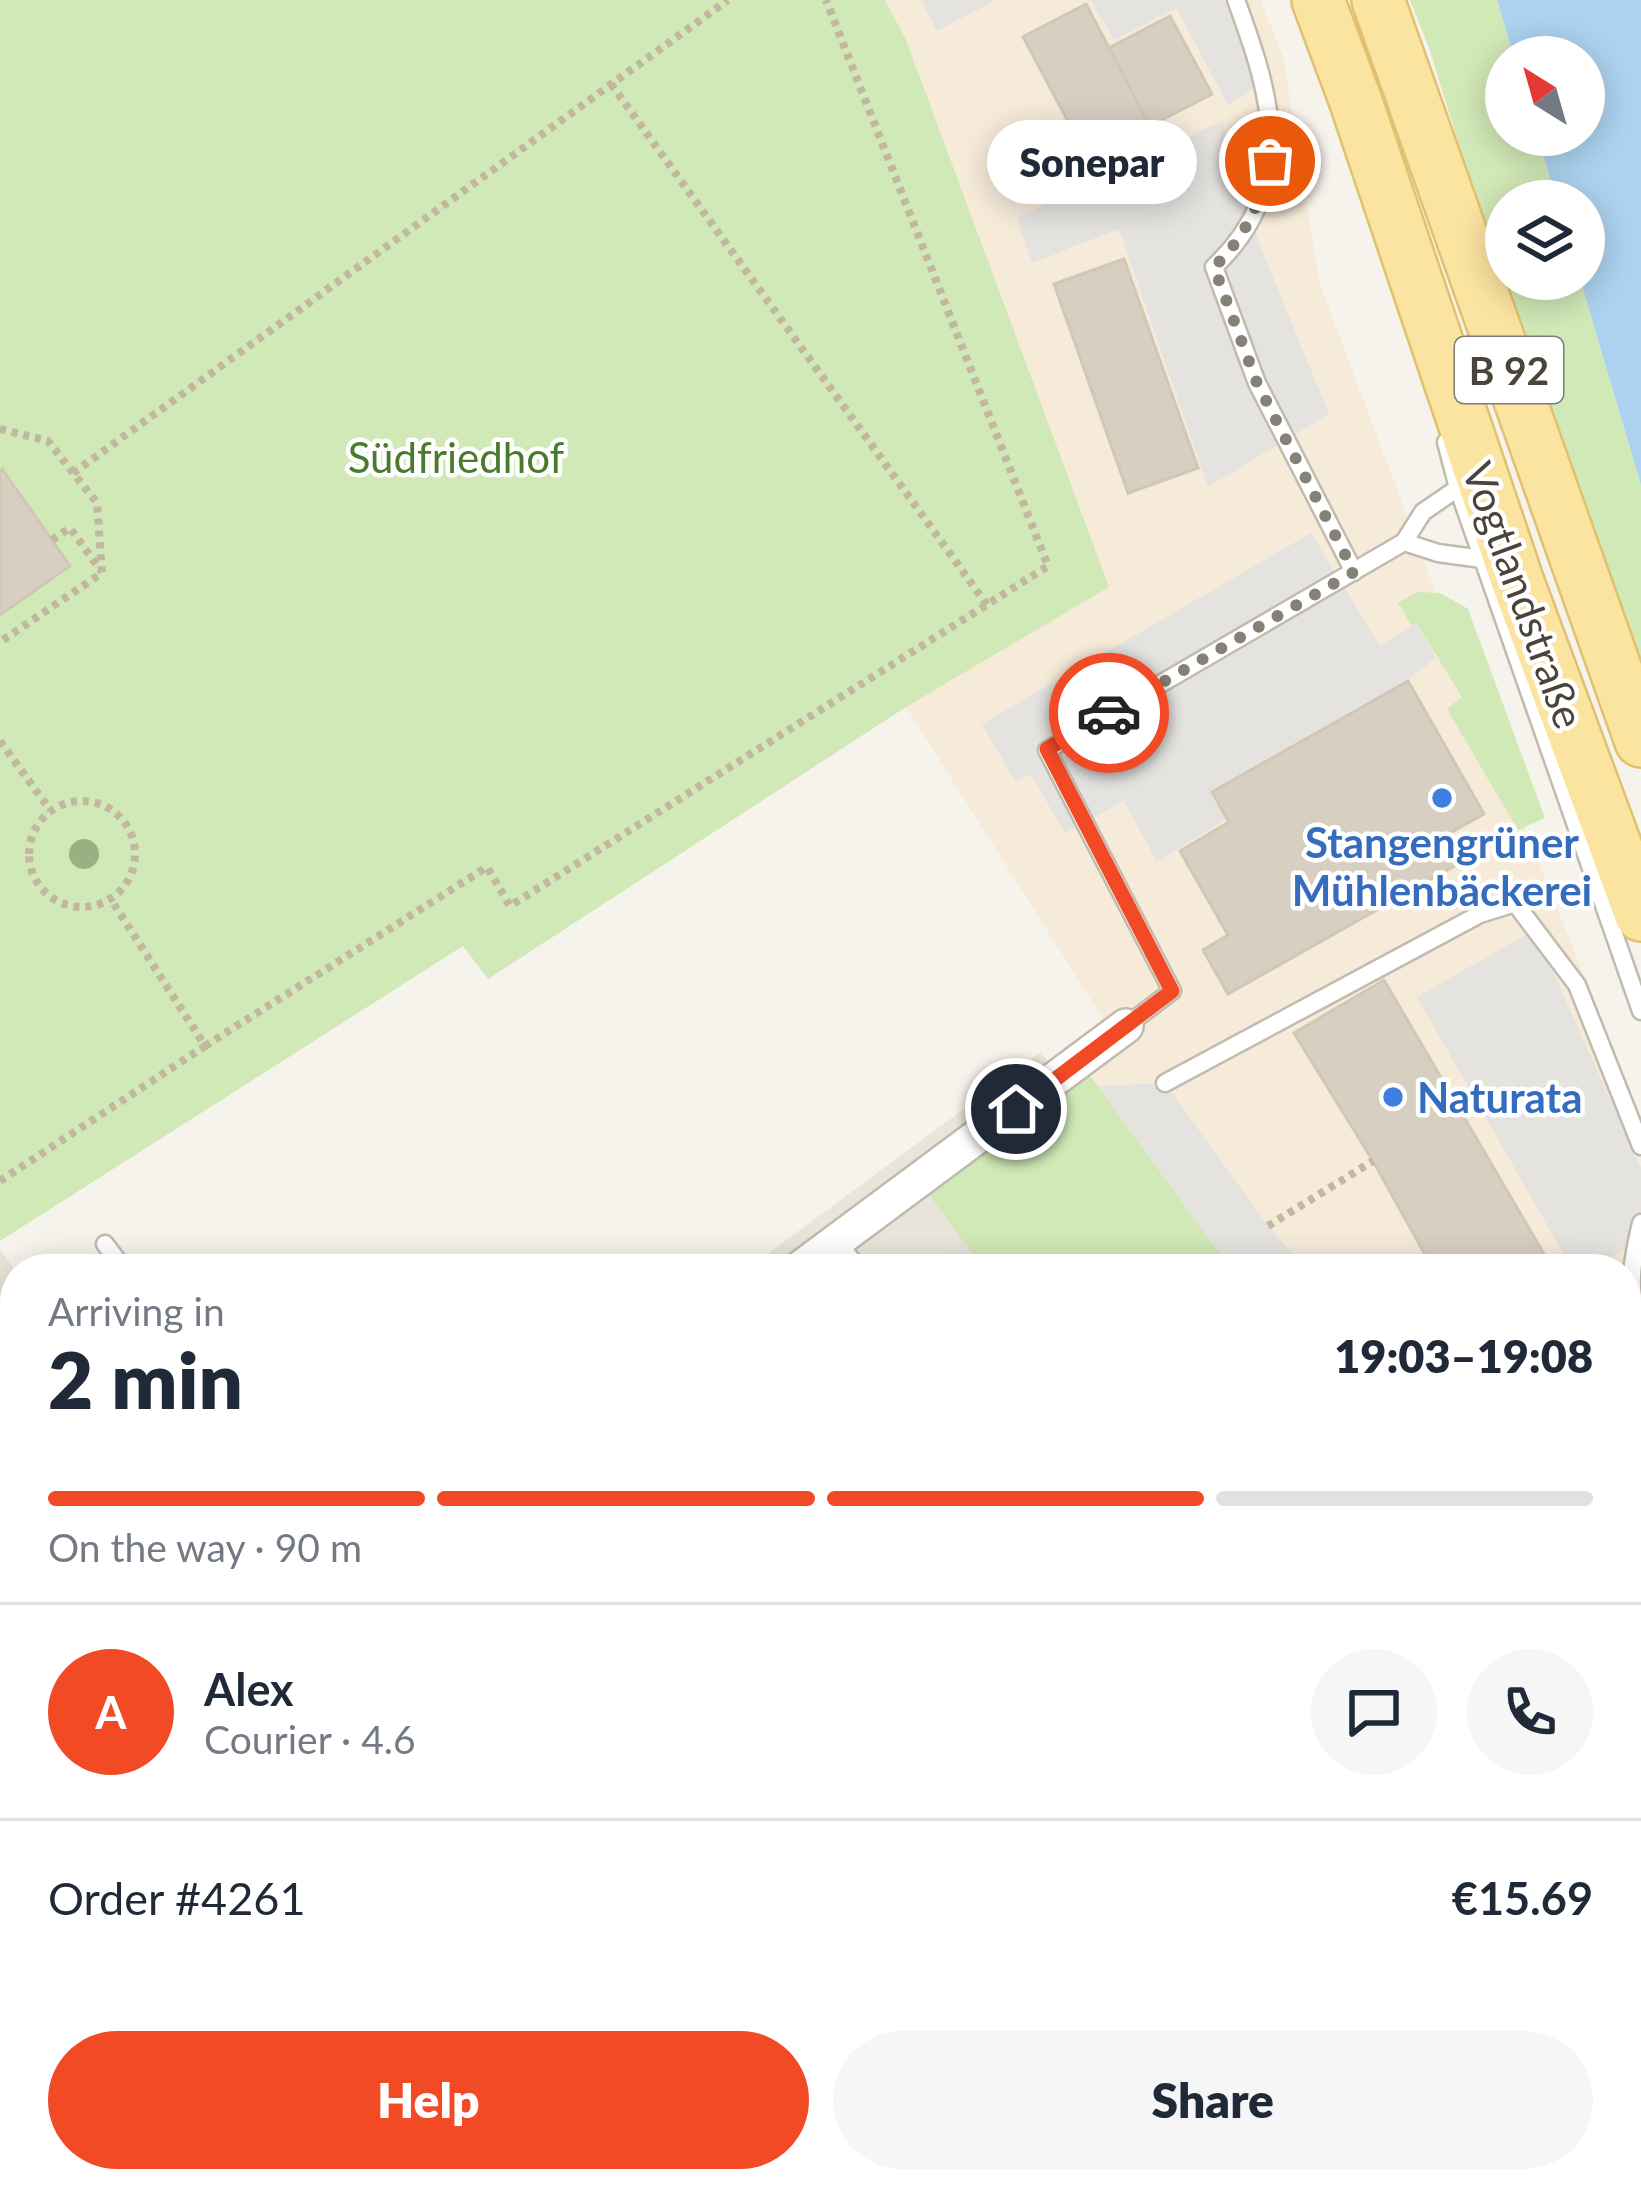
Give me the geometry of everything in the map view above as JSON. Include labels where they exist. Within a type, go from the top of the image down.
[{"type":"main road","name":"Vogtlandstraße","points":[[1318,0],[1447,379],[1641,915]]},
{"type":"main road","name":"Vogtlandstraße","points":[[1378,0],[1641,741]]},
{"type":"street","points":[[819,1254],[1126,1026]]},
{"type":"lane","points":[[1236,0],[1263,74],[1271,120],[1270,161],[1260,204],[1214,267],[1257,383],[1354,572]]},
{"type":"lane","points":[[1447,379],[1442,414],[1458,488],[1641,1011]]},
{"type":"lane","points":[[1126,1026],[1172,991],[1047,749],[1404,542],[1423,512],[1458,488]]},
{"type":"lane","points":[[1404,542],[1438,554],[1482,559]]},
{"type":"lane","points":[[1166,1083],[1480,914],[1515,903],[1576,985],[1641,1147]]},
{"type":"lane","points":[[1634,1254],[1641,1223]]},
{"type":"lane","points":[[838,1240],[848,1254]]},
{"type":"lane","points":[[105,1244],[113,1254]]},
{"type":"path","points":[[74,473],[728,0]]},
{"type":"path","points":[[0,1180],[487,866],[510,906],[1048,566],[826,0]]},
{"type":"path","points":[[611,85],[987,605]]},
{"type":"path","points":[[0,429],[48,441],[97,502],[102,573]]},
{"type":"path","points":[[52,540],[70,529],[102,573]]},
{"type":"path","points":[[0,642],[102,573]]},
{"type":"path","points":[[0,741],[50,810]]},
{"type":"path","points":[[76,801],[100,804],[118,813],[131,832],[136,861],[112,902],[82,908],[57,902],[34,882],[26,853],[33,830],[50,810],[76,801]]},
{"type":"path","points":[[112,902],[205,1046]]},
{"type":"path","points":[[1268,1226],[1373,1161]]},
{"type":"shaded area","points":[[885,0],[1260,0],[1283,56],[1319,282],[1529,839],[1641,1116],[1641,1254],[1220,1254],[1081,1063],[1112,1033],[906,707],[1108,587],[906,40]]},
{"type":"shaded area","points":[[921,0],[996,0],[937,31]]},
{"type":"shaded area","points":[[1091,0],[1224,0],[1256,87],[1228,105],[1176,8],[1114,40]]},
{"type":"shaded area","points":[[1222,121],[1259,243],[1329,414],[1208,487],[1119,229],[1032,263],[1017,218]]},
{"type":"shaded area","points":[[1311,533],[1380,646],[1417,623],[1436,658],[1405,681],[1210,792],[1226,819],[1157,862],[1124,801],[1065,833],[1031,775],[1015,781],[982,724]]},
{"type":"shaded area","points":[[1534,930],[1641,1168],[1641,1242],[1617,1254],[1563,1254],[1417,997]]},
{"type":"shaded area","points":[[1041,1052],[1183,1254],[767,1254]]},
{"type":"shaded area","points":[[1165,1083],[1293,1254],[1220,1254],[1098,1086]]},
{"type":"shaded area","points":[[963,1241],[972,1254],[945,1254]]},
{"type":"green space","name":"Südfriedhof","points":[[0,0],[885,0],[906,40],[1109,587],[906,707],[488,979],[463,946],[0,1241]]},
{"type":"green space","points":[[1410,0],[1497,0],[1508,36],[1485,36],[1485,156],[1543,156],[1551,180],[1485,180],[1485,228]]},
{"type":"green space","points":[[1507,300],[1586,300],[1641,485],[1641,670]]},
{"type":"green space","points":[[1417,592],[1440,593],[1468,609],[1545,818],[1518,830],[1447,709],[1462,697],[1417,624],[1412,626],[1398,603]]},
{"type":"green space","points":[[1081,1063],[1220,1254],[972,1254],[918,1179]]},
{"type":"water","points":[[1497,0],[1641,0],[1641,485],[1586,300],[1605,300],[1605,180],[1551,180],[1543,156],[1605,156],[1605,36],[1508,36]]},
{"type":"building","points":[[1086,4],[1150,126],[1088,159],[1023,37]]},
{"type":"building","points":[[1170,16],[1212,94],[1150,126],[1109,48]]},
{"type":"building","points":[[1124,259],[1198,468],[1128,493],[1054,284]]},
{"type":"building","points":[[0,471],[70,566],[0,615]]},
{"type":"building","points":[[1408,681],[1484,814],[1450,833],[1465,860],[1228,994],[1203,950],[1228,935],[1180,851],[1229,822],[1212,792]]},
{"type":"building","name":"Naturata","points":[[1384,980],[1544,1254],[1425,1254],[1294,1033]]},
{"type":"way so far","points":[[1109,713],[1354,572],[1257,383],[1214,267],[1260,204],[1270,161]]},
{"type":"place","name":"Sonepar","points":[[1270,161]]},
{"type":"place","name":"Stangengrüner Mühlenbäckerei","points":[[1442,798]]},
{"type":"place","name":"Naturata","points":[[1393,1097]]},
{"type":"route","points":[[1016,1109],[1172,991],[1047,749],[1109,713]]}]
